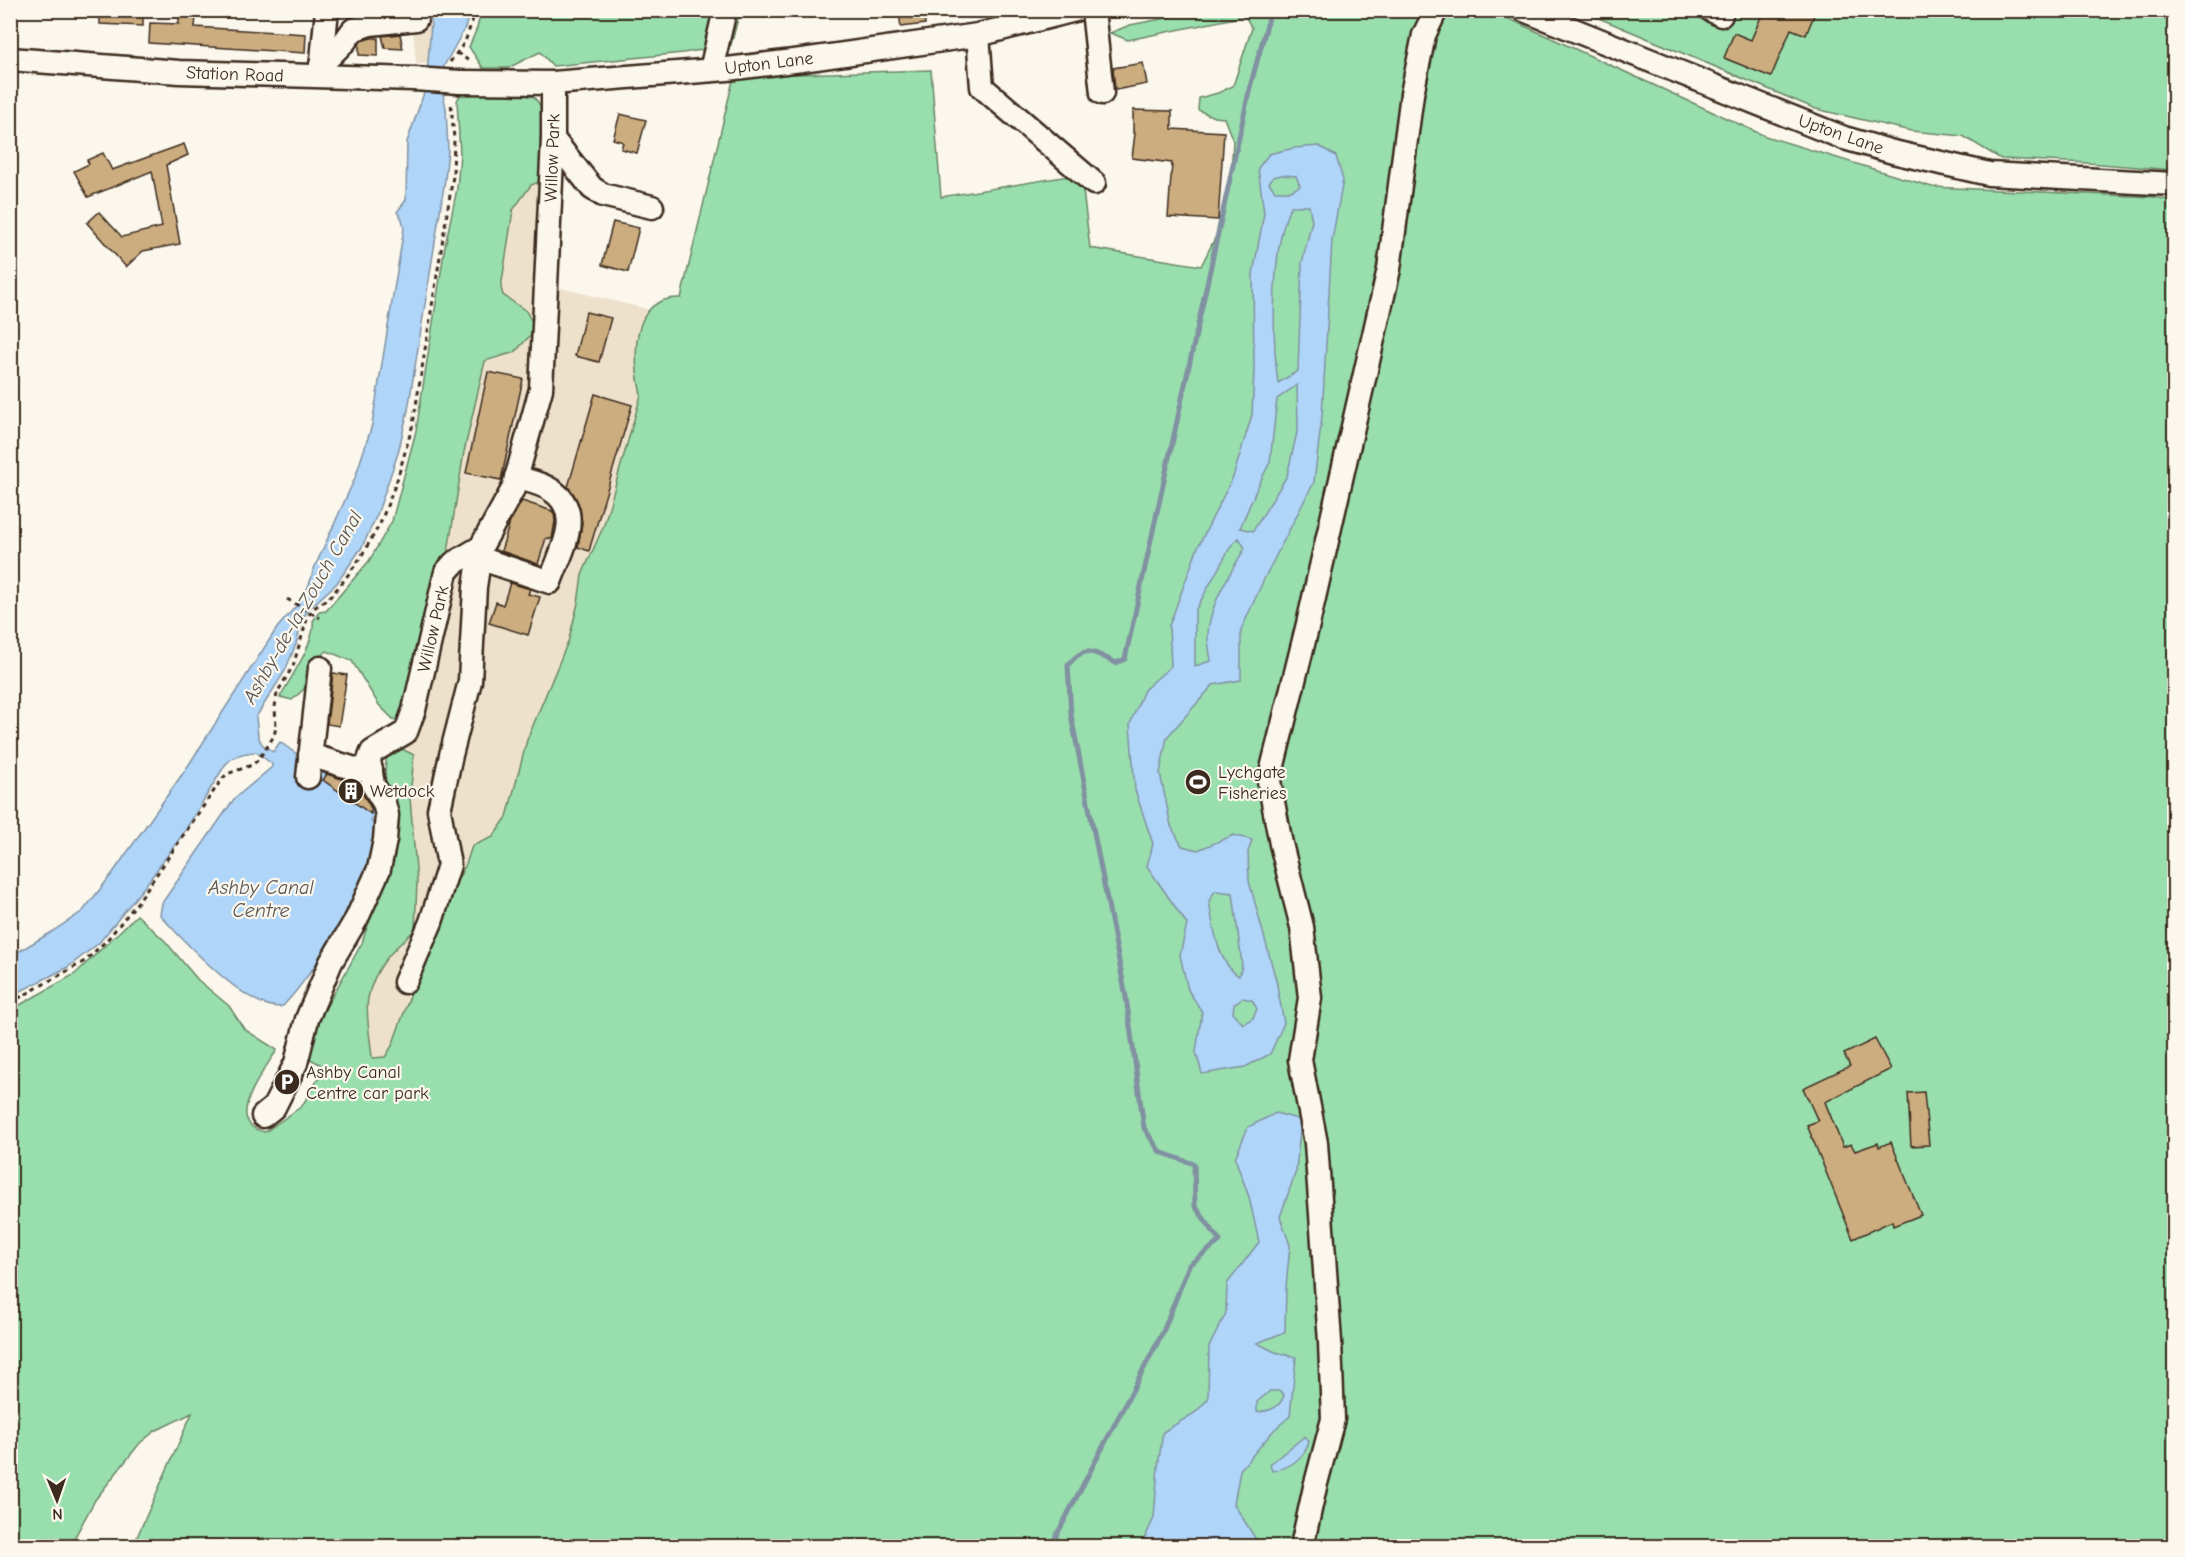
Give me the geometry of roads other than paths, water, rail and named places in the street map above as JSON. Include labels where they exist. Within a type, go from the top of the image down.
[{"type":"street","points":[[320,71],[327,10]]},
{"type":"street","points":[[719,69],[725,10]]},
{"type":"street","name":"Upton Lane","points":[[452,81],[553,83],[719,69],[978,35],[1074,10]]},
{"type":"street","points":[[1093,10],[1102,93]]},
{"type":"street","points":[[1302,1546],[1333,1419],[1330,1342],[1316,1143],[1300,1060],[1310,998],[1302,927],[1281,844],[1269,781],[1308,624],[1389,269],[1412,94],[1424,35],[1436,10]]},
{"type":"street","name":"Upton Lane","points":[[1538,13],[1844,138],[1893,152],[1989,174],[2175,184]]},
{"type":"street","points":[[320,71],[353,30],[370,24],[416,19]]},
{"type":"street","points":[[978,35],[982,87],[1094,183]]},
{"type":"street","name":"Station Road","points":[[10,59],[178,72],[320,71],[452,81]]},
{"type":"street","name":"Willow Park","points":[[371,770],[369,760],[372,752],[406,732],[414,710],[446,572],[454,562],[480,552],[513,489],[541,389],[544,373],[554,139],[553,83]]},
{"type":"street","points":[[554,139],[592,188],[603,195],[652,207]]},
{"type":"street","points":[[405,982],[431,922],[449,865],[439,810],[470,681],[475,587],[480,552],[550,582],[569,528],[570,513],[560,496],[552,490],[516,477]]},
{"type":"street","points":[[263,1116],[274,1107],[296,1062],[307,1019],[331,962],[357,918],[379,869],[385,840],[387,815],[384,803],[373,785],[371,770],[309,766],[320,668]]},
{"type":"water","points":[[432,11],[471,11],[464,30],[444,66],[442,88],[446,108],[448,150],[445,180],[408,410],[398,453],[377,515],[362,547],[337,583],[310,608],[303,618],[285,671],[256,717],[258,736],[262,744],[273,752],[280,742],[376,811],[371,820],[378,833],[362,878],[327,947],[313,969],[283,1006],[269,1006],[253,999],[217,972],[184,940],[160,915],[162,903],[234,799],[272,767],[272,764],[256,752],[239,755],[225,765],[183,834],[99,943],[68,967],[11,996],[11,956],[83,911],[112,874],[188,766],[277,628],[303,596],[355,478],[372,425],[404,228],[397,212],[406,200],[407,142],[426,87]]},
{"type":"water","points":[[1319,146],[1336,156],[1343,180],[1332,240],[1322,416],[1314,482],[1264,579],[1241,630],[1241,680],[1213,685],[1167,737],[1160,773],[1171,826],[1182,846],[1198,850],[1234,835],[1252,840],[1248,852],[1249,881],[1276,980],[1284,1023],[1270,1054],[1245,1067],[1202,1074],[1196,1052],[1202,1012],[1188,990],[1180,955],[1187,924],[1147,866],[1153,844],[1135,790],[1130,724],[1144,690],[1171,666],[1169,626],[1198,547],[1233,477],[1252,415],[1253,274],[1264,213],[1258,168],[1269,154],[1294,148]],"holes":[[[1296,176],[1300,186],[1291,191],[1275,191],[1269,183],[1273,177]],[[1291,206],[1309,206],[1312,221],[1302,263],[1298,371],[1278,383],[1274,318],[1284,223]],[[1297,385],[1298,428],[1287,476],[1253,531],[1240,528],[1270,462],[1277,399]],[[1239,538],[1245,548],[1227,579],[1211,614],[1208,637],[1211,661],[1195,666],[1195,611],[1231,546]],[[1215,891],[1233,893],[1242,965],[1239,976],[1226,962],[1214,932],[1209,901]],[[1242,998],[1252,1000],[1257,1009],[1253,1018],[1243,1024],[1233,1013],[1234,1004]]]},
{"type":"water","points":[[1276,1113],[1301,1120],[1296,1171],[1280,1217],[1290,1245],[1285,1332],[1257,1343],[1275,1352],[1296,1357],[1290,1416],[1274,1430],[1240,1470],[1234,1504],[1260,1546],[1141,1546],[1154,1518],[1163,1432],[1196,1412],[1208,1399],[1209,1347],[1226,1313],[1227,1284],[1259,1242],[1249,1197],[1235,1158],[1248,1127]],"holes":[[[1270,1391],[1281,1391],[1284,1395],[1277,1406],[1270,1410],[1257,1412],[1257,1402]]]},
{"type":"water","points":[[1305,1436],[1309,1442],[1300,1458],[1284,1468],[1272,1471],[1270,1464]]},
{"type":"waterway","points":[[1051,1546],[1163,1332],[1189,1265],[1220,1241],[1195,1206],[1194,1164],[1160,1152],[1144,1128],[1126,997],[1071,715],[1068,665],[1074,658],[1085,652],[1096,653],[1116,663],[1125,659],[1250,87],[1271,10]]},
{"type":"place","name":"Lychgate Fisheries","points":[[1198,782]]},
{"type":"place","name":"Wetdock","points":[[351,791]]},
{"type":"place","name":"Ashby Canal Centre car park","points":[[287,1082]]},
{"type":"water label","name":"Ashby-de-la-Zouch Canal","points":[[302,607]]},
{"type":"water label","name":"Ashby Canal Centre","points":[[261,898]]}]
